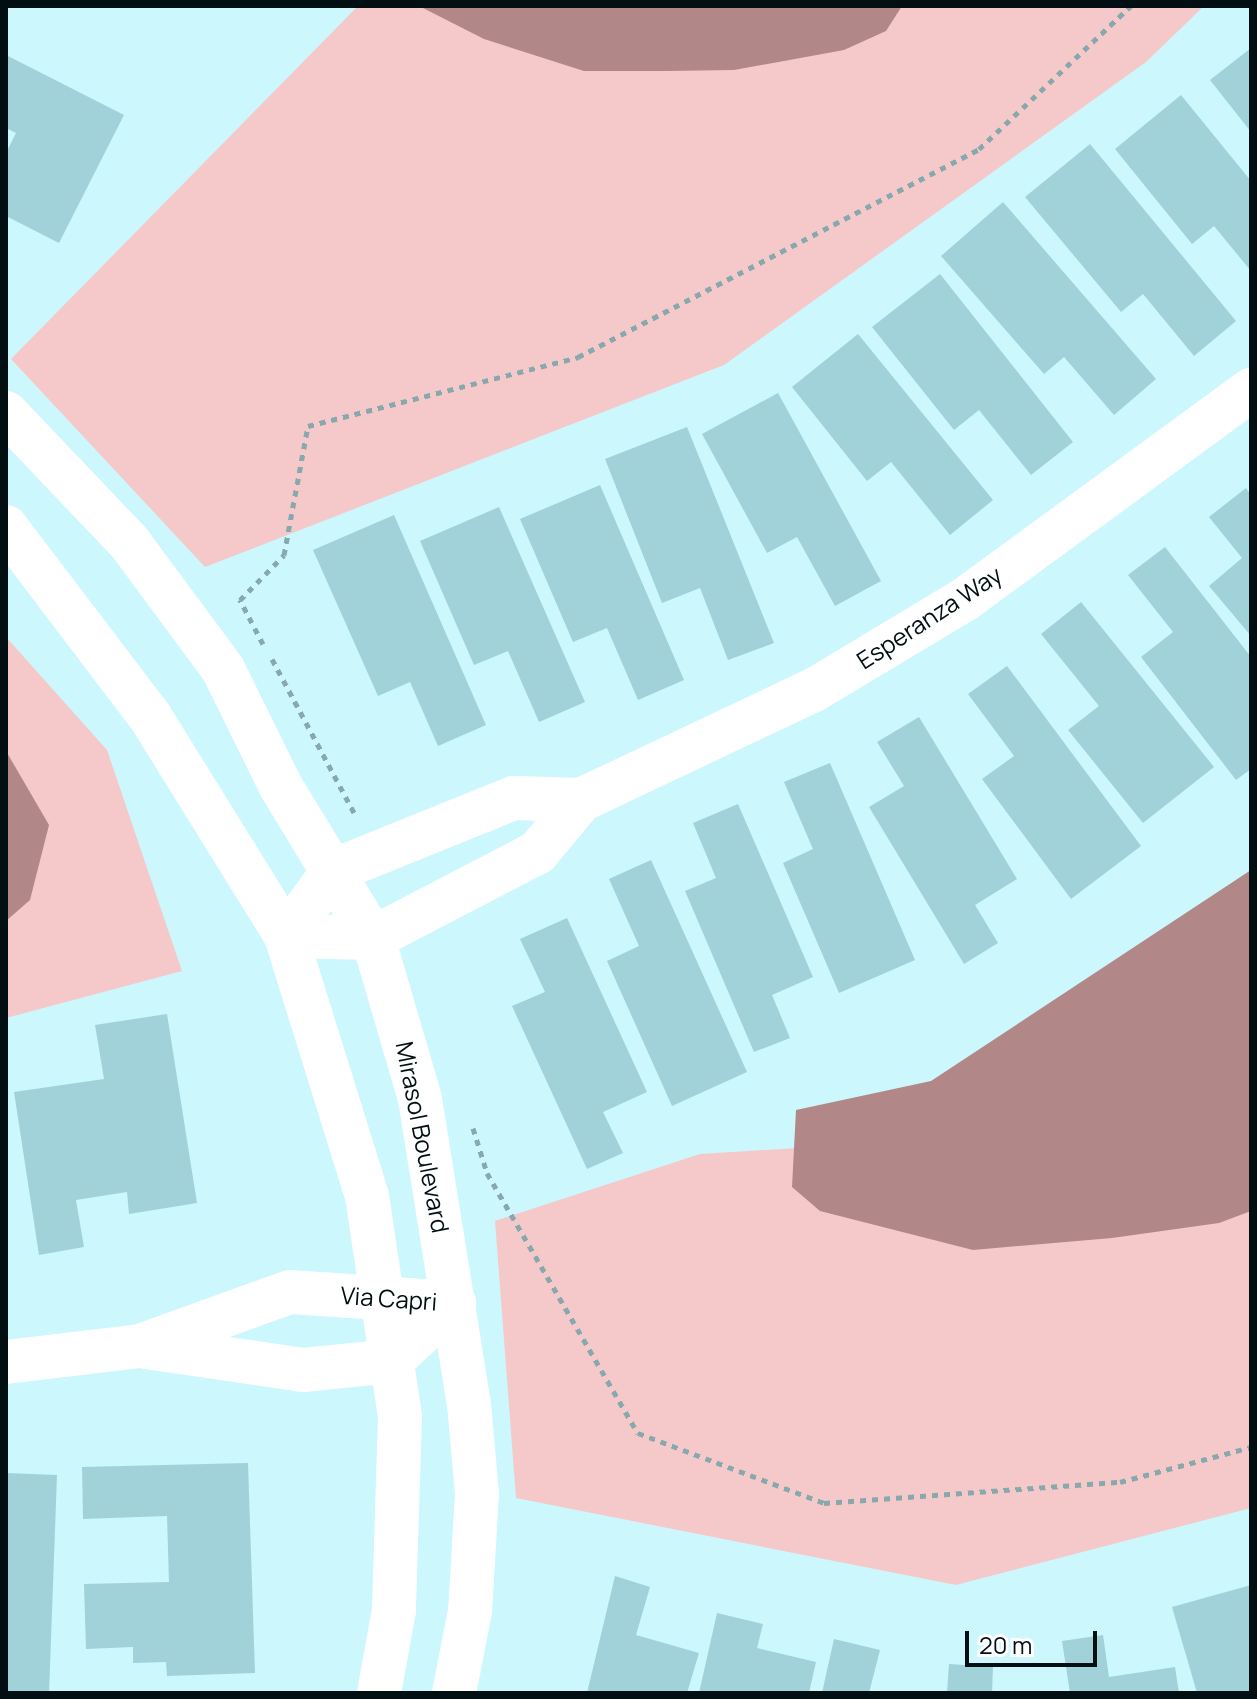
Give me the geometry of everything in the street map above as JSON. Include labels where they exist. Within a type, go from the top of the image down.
[{"type":"street","name":"Esperanza Way","points":[[286,936],[373,938],[538,852],[581,800],[814,690],[964,600],[1251,390]]},
{"type":"street","name":"Mirasol Boulevard","points":[[6,413],[129,542],[223,669],[280,785],[373,938],[420,1099],[454,1303],[477,1494],[470,1611],[454,1693]]},
{"type":"street","points":[[6,527],[151,718],[286,936],[367,1196],[400,1416],[400,1506],[394,1610],[379,1693]]},
{"type":"street","name":"Esperanza Way","points":[[333,871],[514,798],[581,800]]},
{"type":"street","points":[[286,936],[333,871]]},
{"type":"street","name":"Via Capri","points":[[6,1362],[140,1346],[290,1292],[454,1303]]},
{"type":"street","name":"Via Capri","points":[[140,1346],[303,1370],[391,1361],[454,1303]]},
{"type":"path","points":[[376,854],[240,600],[284,555],[308,426],[578,357],[979,149],[1131,6]]},
{"type":"path","points":[[468,1113],[487,1173],[638,1433],[824,1503],[1120,1482],[1251,1447]]},
{"type":"shaded area","points":[[358,6],[1204,6],[1146,62],[724,365],[205,567],[11,359]]},
{"type":"shaded area","points":[[419,6],[902,6],[886,31],[844,50],[734,70],[584,71],[484,39]]},
{"type":"shaded area","points":[[6,637],[107,750],[182,971],[6,1018]]},
{"type":"shaded area","points":[[6,751],[49,825],[30,900],[6,921]]},
{"type":"shaded area","points":[[1251,870],[1251,1211],[1219,1223],[1112,1238],[973,1250],[820,1211],[792,1187],[796,1110],[931,1081]]},
{"type":"shaded area","points":[[1251,1079],[1251,1508],[956,1585],[516,1498],[495,1221],[700,1154],[1199,1123]]},
{"type":"building","points":[[1251,48],[1251,132],[1210,80]]},
{"type":"building","points":[[6,55],[124,115],[59,243],[6,216],[6,153],[16,133],[6,128]]},
{"type":"building","points":[[1181,95],[1251,181],[1251,271],[1214,226],[1192,244],[1115,149]]},
{"type":"building","points":[[1090,144],[1236,321],[1194,356],[1143,294],[1121,312],[1025,197]]},
{"type":"building","points":[[1003,202],[1156,379],[1114,415],[1064,357],[1044,374],[941,256]]},
{"type":"building","points":[[940,274],[1073,442],[1031,475],[979,410],[954,430],[872,327]]},
{"type":"building","points":[[858,334],[993,500],[950,535],[891,462],[867,481],[792,387]]},
{"type":"building","points":[[778,393],[881,581],[835,606],[797,537],[767,553],[702,434]]},
{"type":"building","points":[[687,427],[774,643],[728,660],[700,588],[662,603],[605,459]]},
{"type":"building","points":[[600,485],[684,680],[638,700],[607,628],[573,642],[520,519]]},
{"type":"building","points":[[1246,488],[1251,495],[1251,636],[1209,586],[1242,558],[1209,517]]},
{"type":"building","points":[[499,507],[585,702],[539,722],[508,651],[474,665],[420,541]]},
{"type":"building","points":[[394,515],[486,725],[438,746],[410,682],[378,696],[313,550]]},
{"type":"building","points":[[1165,547],[1251,657],[1251,769],[1236,780],[1141,657],[1173,632],[1128,575]]},
{"type":"building","points":[[1081,602],[1214,767],[1143,823],[1068,730],[1099,706],[1041,634]]},
{"type":"building","points":[[1007,666],[1141,846],[1071,899],[982,779],[1014,756],[968,694]]},
{"type":"building","points":[[919,717],[1017,879],[975,905],[998,943],[964,964],[869,807],[904,786],[877,742]]},
{"type":"building","points":[[830,763],[915,960],[839,993],[783,863],[813,849],[784,782]]},
{"type":"building","points":[[738,804],[813,977],[772,995],[790,1038],[754,1052],[685,891],[716,878],[693,823]]},
{"type":"building","points":[[651,860],[747,1072],[672,1106],[607,961],[639,946],[609,879]]},
{"type":"building","points":[[567,918],[647,1092],[603,1112],[623,1153],[587,1169],[512,1006],[545,992],[520,939]]},
{"type":"building","points":[[167,1014],[197,1203],[129,1214],[127,1192],[76,1200],[84,1247],[39,1255],[14,1092],[104,1079],[95,1025]]},
{"type":"building","points":[[248,1463],[255,1673],[167,1676],[166,1662],[133,1663],[133,1647],[86,1649],[84,1584],[169,1582],[167,1516],[83,1519],[82,1467]]},
{"type":"building","points":[[6,1473],[57,1475],[49,1693],[6,1692]]},
{"type":"building","points":[[615,1576],[650,1587],[636,1635],[699,1653],[687,1693],[587,1693]]},
{"type":"building","points":[[1251,1585],[1251,1693],[1197,1693],[1172,1607]]},
{"type":"building","points":[[717,1613],[763,1624],[757,1648],[816,1662],[809,1693],[699,1693]]},
{"type":"building","points":[[1103,1635],[1109,1677],[1175,1667],[1179,1693],[1070,1693],[1062,1641]]},
{"type":"building","points":[[834,1639],[880,1650],[869,1693],[822,1693]]},
{"type":"building","points":[[949,1664],[993,1667],[992,1693],[947,1693]]}]
